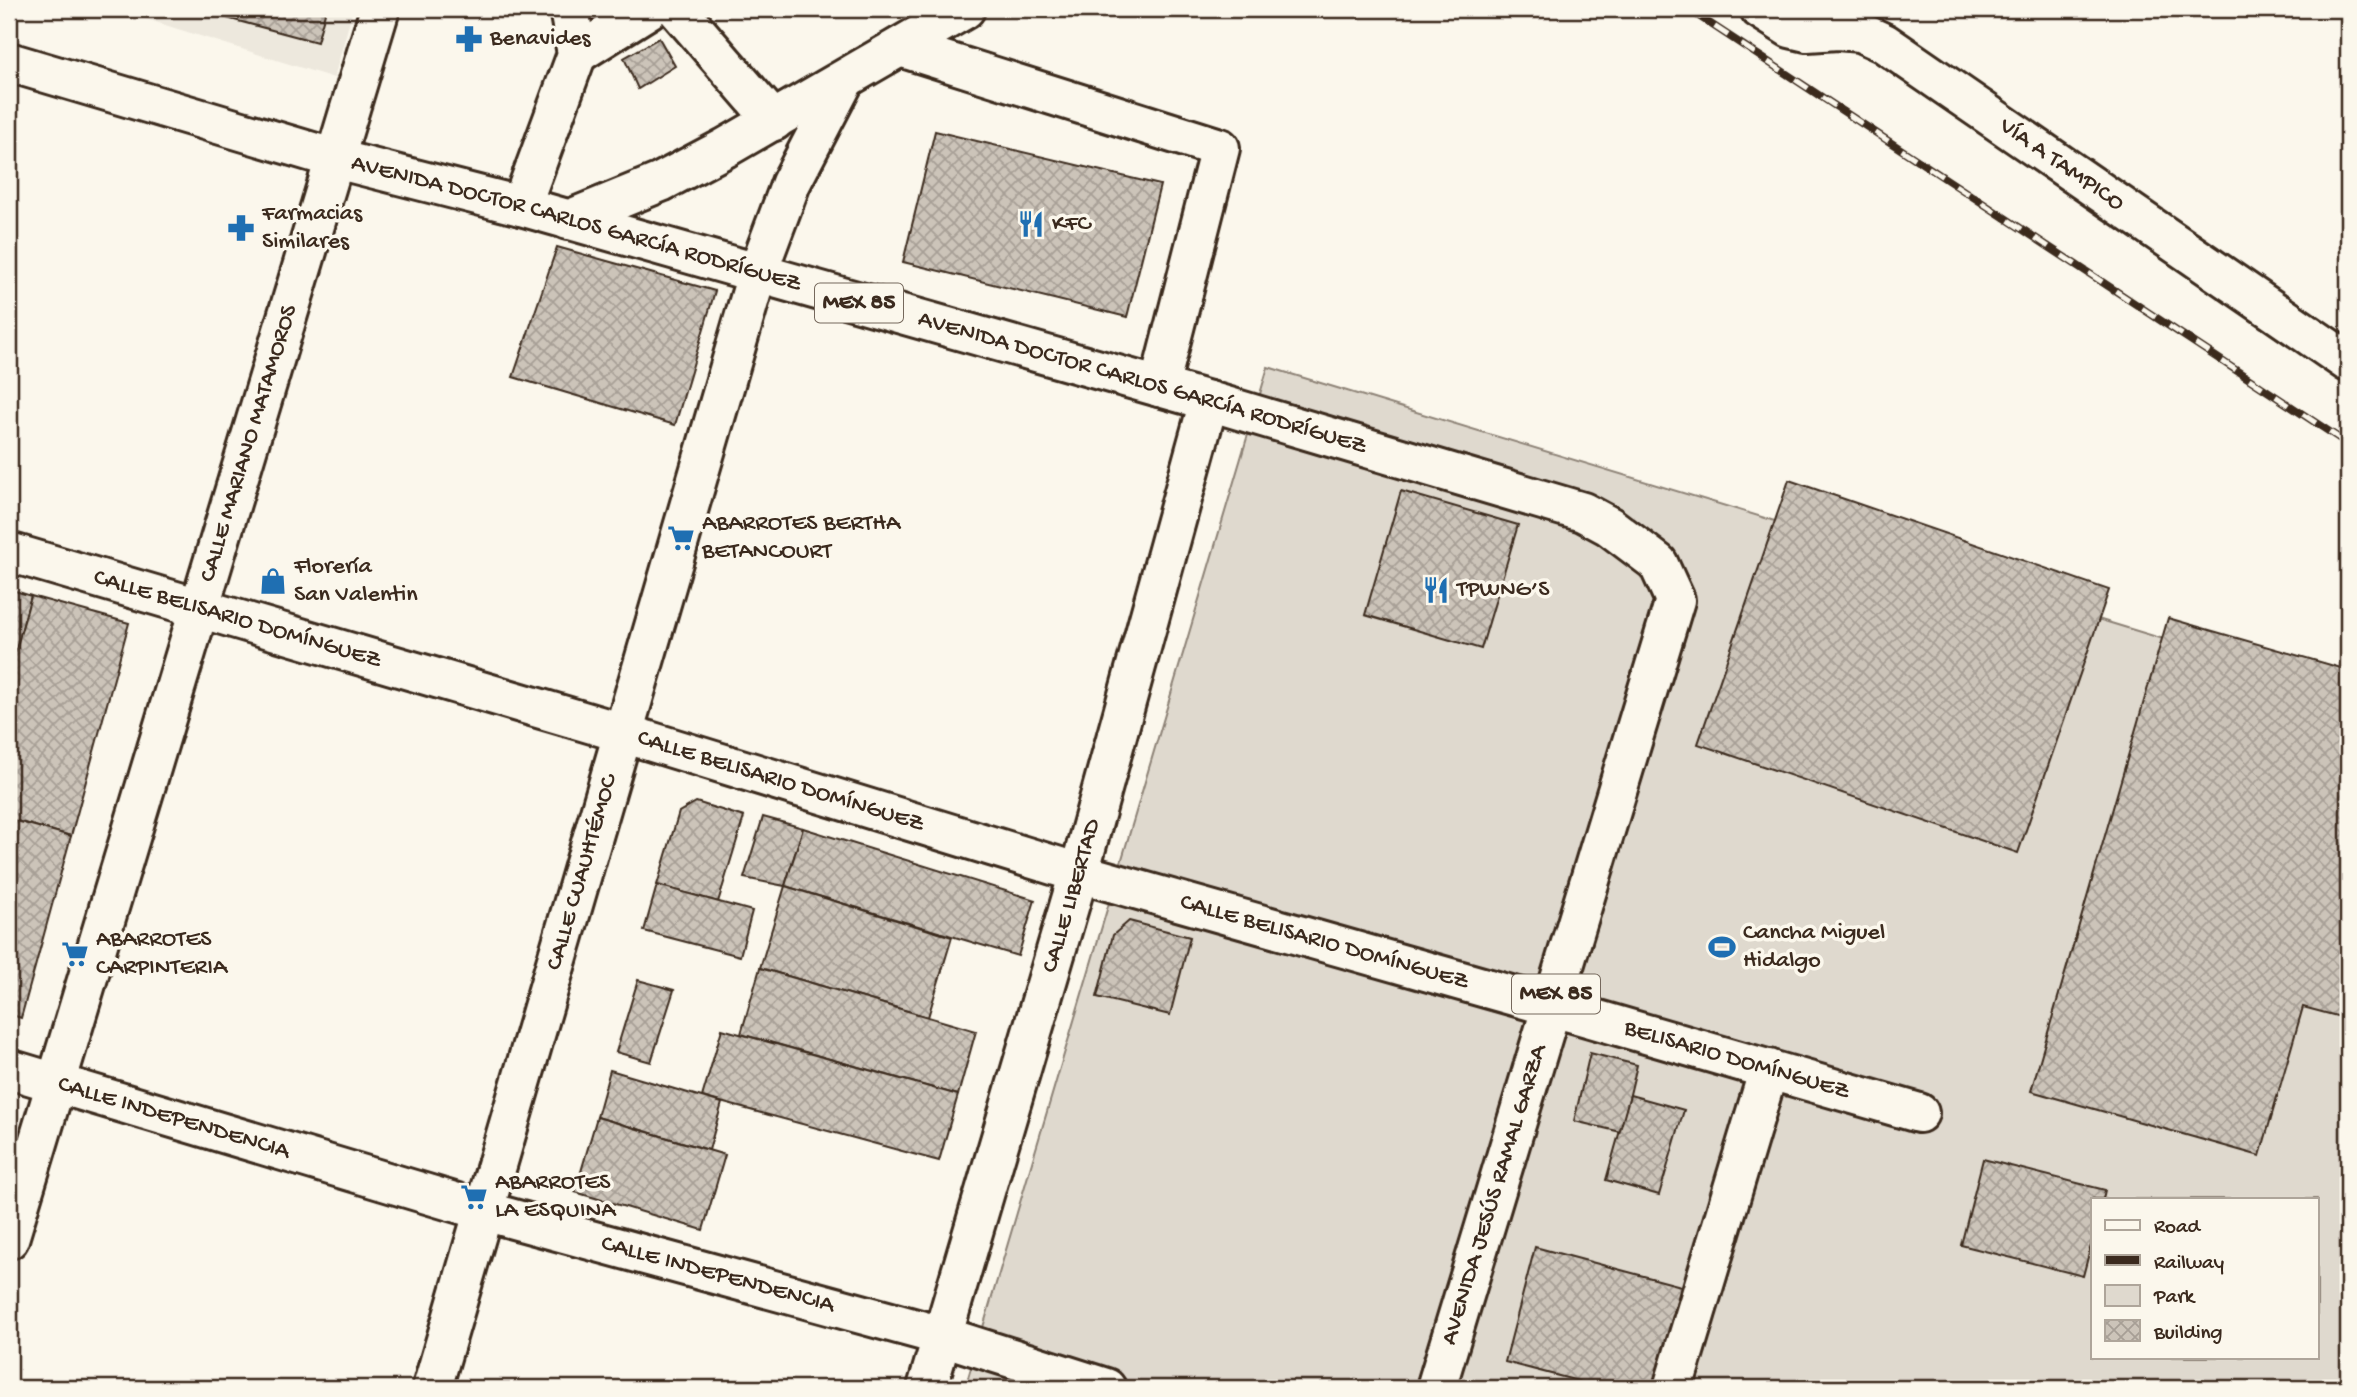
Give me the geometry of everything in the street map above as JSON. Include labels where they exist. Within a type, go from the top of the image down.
[{"type":"street","name":"CALLE MARIANO MATAMOROS","points":[[9,1239],[380,9]]},
{"type":"street","points":[[521,206],[576,54],[569,9]]},
{"type":"street","points":[[576,54],[649,9]]},
{"type":"street","points":[[677,9],[774,121]]},
{"type":"street","points":[[568,220],[661,182],[774,121],[965,9]]},
{"type":"street","name":"VÍA A TAMPICO","points":[[1760,9],[1790,28],[1807,32],[1860,32],[1884,43],[2348,362]]},
{"type":"street","points":[[900,47],[1220,148],[1159,387]]},
{"type":"street","name":"AVENIDA DOCTOR CARLOS GARCÍA RODRÍGUEZ","points":[[9,62],[336,159],[521,206],[1209,401],[1583,512],[1609,526],[1658,563],[1675,600]]},
{"type":"street","name":"CALLE CUAUHTÉMOC","points":[[432,1388],[757,274],[791,183],[844,80]]},
{"type":"street","name":"CALLE LIBERTAD","points":[[927,1388],[1079,873],[1209,401]]},
{"type":"street","name":"CALLE BELISARIO DOMÍNGUEZ","points":[[9,552],[623,733],[1079,873],[1553,1006]]},
{"type":"street","name":"AVENIDA JESÚS RAMAL GARZA","points":[[1436,1388],[1675,600]]},
{"type":"street","name":"BELISARIO DOMÍNGUEZ","points":[[1553,1006],[1919,1113]]},
{"type":"street","name":"CALLE INDEPENDENCIA","points":[[9,1069],[484,1211],[942,1336],[1106,1388]]},
{"type":"street","points":[[1673,1388],[1769,1069]]},
{"type":"shaded area","points":[[114,9],[353,9],[334,78]]},
{"type":"green space","name":"Cancha Miguel Hidalgo","points":[[1268,367],[2348,695],[2348,1388],[965,1388]]},
{"type":"building","points":[[193,9],[326,9],[317,42]]},
{"type":"building","points":[[659,38],[675,66],[638,89],[624,58]]},
{"type":"building","name":"KFC","points":[[935,131],[1160,185],[1127,317],[903,262]]},
{"type":"building","points":[[557,247],[715,291],[675,425],[513,377]]},
{"type":"building","points":[[1789,480],[2109,590],[2018,853],[1698,744]]},
{"type":"building","name":"TPWNG’S","points":[[1401,491],[1518,525],[1481,649],[1365,615]]},
{"type":"building","points":[[9,589],[31,596],[9,675]]},
{"type":"building","points":[[31,596],[129,623],[71,836],[9,819],[9,675]]},
{"type":"building","points":[[2168,618],[2348,670],[2348,1019],[2303,1007],[2260,1156],[2031,1091]]},
{"type":"building","points":[[696,802],[744,817],[718,902],[657,885],[679,812]]},
{"type":"building","points":[[763,817],[803,828],[785,886],[744,878]]},
{"type":"building","points":[[9,819],[71,836],[21,1018],[9,1014]]},
{"type":"building","points":[[803,828],[1035,900],[1018,956],[785,886]]},
{"type":"building","points":[[657,885],[752,911],[740,956],[644,931]]},
{"type":"building","points":[[785,886],[952,937],[928,1017],[760,968]]},
{"type":"building","points":[[1129,921],[1190,937],[1170,1015],[1097,997],[1113,935]]},
{"type":"building","points":[[760,968],[976,1031],[958,1095],[741,1034]]},
{"type":"building","points":[[638,980],[674,990],[651,1062],[616,1052]]},
{"type":"building","points":[[722,1029],[958,1095],[939,1161],[702,1097]]},
{"type":"building","points":[[1590,1053],[1637,1065],[1621,1132],[1574,1121]]},
{"type":"building","points":[[610,1070],[722,1103],[709,1150],[597,1117]]},
{"type":"building","points":[[1630,1095],[1684,1110],[1659,1195],[1606,1180]]},
{"type":"building","points":[[597,1117],[725,1155],[703,1230],[575,1192]]},
{"type":"building","points":[[1983,1159],[2105,1190],[2103,1198],[2091,1198],[2091,1246],[2083,1276],[1961,1245]]},
{"type":"building","points":[[1535,1247],[1681,1286],[1654,1388],[1605,1388],[1505,1362]]},
{"type":"railway","points":[[1688,9],[2348,444]]},
{"type":"place","name":"Benavides","points":[[469,39]]},
{"type":"place","name":"KFC","points":[[1031,224]]},
{"type":"place","name":"Farmacias Similares","points":[[241,228]]},
{"type":"place","name":"ABARROTES BERTHA BETANCOURT","points":[[681,538]]},
{"type":"place","name":"Florería San Valentin","points":[[273,581]]},
{"type":"place","name":"TPWNG’S","points":[[1436,590]]},
{"type":"place","name":"Cancha Miguel Hidalgo","points":[[1722,947]]},
{"type":"place","name":"ABARROTES CARPINTERIA","points":[[75,954]]},
{"type":"place","name":"ABARROTES LA ESQUINA","points":[[474,1197]]}]
